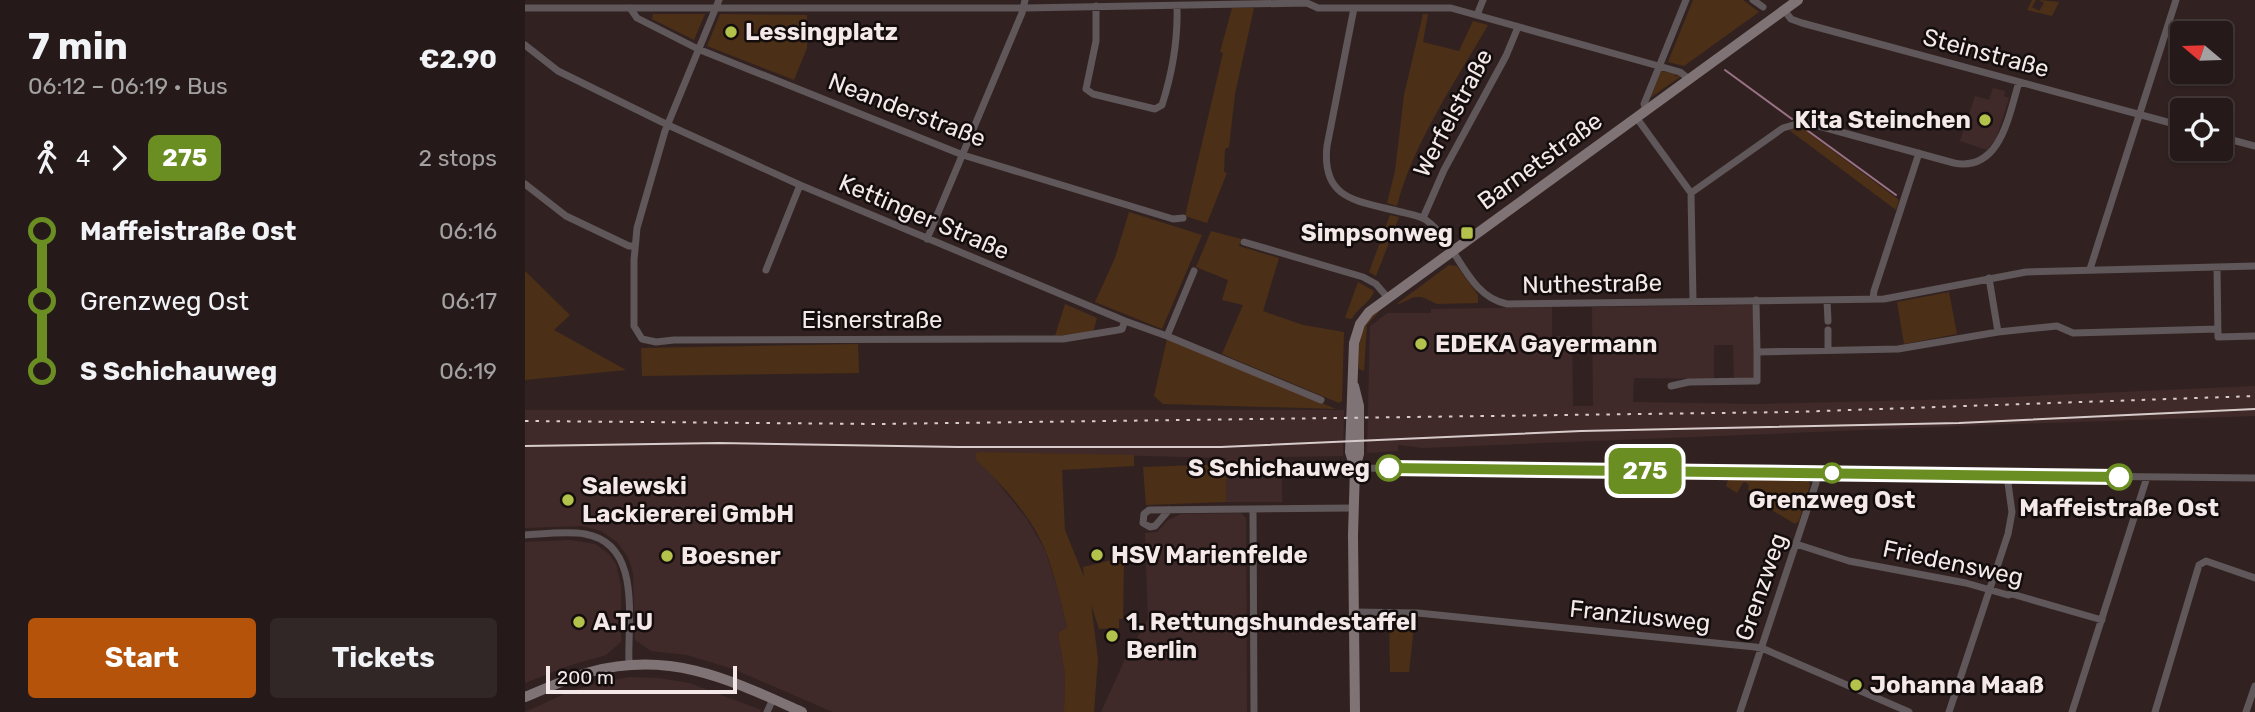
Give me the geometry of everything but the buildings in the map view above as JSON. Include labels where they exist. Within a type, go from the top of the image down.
[{"type":"street","points":[[1477,15],[1483,0]]},
{"type":"street","points":[[1646,110],[1644,104],[1686,0]]},
{"type":"street","points":[[1753,0],[1763,8]]},
{"type":"street","name":"Barnetstraße","points":[[1355,712],[1354,508],[1355,468],[1359,456],[1359,406],[1354,385],[1354,343],[1358,329],[1369,312],[1798,0]]},
{"type":"street","points":[[2090,269],[2176,0]]},
{"type":"street","points":[[525,8],[630,8],[717,4],[1177,6],[1307,1],[1318,8],[1451,8],[1680,72],[1689,79]]},
{"type":"street","points":[[525,184],[566,216],[634,246],[646,190],[668,125],[717,4]]},
{"type":"street","points":[[927,239],[1024,4]]},
{"type":"street","points":[[1096,6],[1096,41],[1086,89],[1093,94],[1155,109],[1162,105],[1169,77],[1176,36],[1177,6]]},
{"type":"street","name":"Neanderstraße","points":[[630,8],[637,18],[698,49],[963,155],[1173,219],[1183,218]]},
{"type":"street","points":[[1354,8],[1327,146],[1326,164],[1329,178],[1337,190],[1349,198],[1423,218],[1437,230],[1452,251]]},
{"type":"street","name":"Steinstraße","points":[[1784,10],[1791,19],[1802,23],[2170,123]]},
{"type":"street","name":"Werfelstraße","points":[[1423,218],[1449,158],[1501,67],[1518,27]]},
{"type":"street","name":"Kettinger Straße","points":[[525,45],[558,71],[800,185],[1321,400]]},
{"type":"street","points":[[1691,193],[1771,136],[1800,123],[1960,164],[1985,158],[1999,142],[2019,82]]},
{"type":"street","points":[[1636,117],[1691,193],[1693,302]]},
{"type":"street","points":[[2233,140],[2255,146]]},
{"type":"street","points":[[1873,299],[1919,153]]},
{"type":"street","points":[[766,270],[800,185]]},
{"type":"street","points":[[1244,242],[1363,277],[1376,284],[1388,298]]},
{"type":"street","name":"Eisnerstraße","points":[[634,246],[633,326],[642,339],[656,342],[1063,339],[1118,330],[1125,321]]},
{"type":"street","name":"Nuthestraße","points":[[1452,251],[1486,296],[1503,303],[1873,299],[2026,272],[2255,267]]},
{"type":"street","points":[[2217,267],[2218,337],[2255,336]]},
{"type":"street","points":[[1167,336],[1194,271]]},
{"type":"street","points":[[1989,278],[1999,332]]},
{"type":"street","points":[[1671,386],[1689,382],[1757,381],[1756,300]]},
{"type":"street","points":[[1827,300],[1828,321]]},
{"type":"street","points":[[1757,352],[1898,349],[1999,332],[2057,326],[2073,332],[2218,329]]},
{"type":"street","points":[[1828,330],[1828,350]]},
{"type":"street","points":[[1355,468],[2255,478]]},
{"type":"street","name":"Grenzweg","points":[[1740,712],[1816,483],[1816,473]]},
{"type":"street","points":[[1949,712],[2008,534],[2012,512],[2007,475]]},
{"type":"street","points":[[2071,712],[2147,477]]},
{"type":"street","points":[[1169,510],[1354,508]]},
{"type":"street","points":[[1253,509],[1254,712]]},
{"type":"street","points":[[525,535],[587,534],[605,542],[620,557],[628,593],[629,664]]},
{"type":"street","name":"Friedensweg","points":[[1796,544],[1849,561],[2011,594],[2102,621]]},
{"type":"street","points":[[2155,712],[2199,565],[2206,561],[2255,578]]},
{"type":"street","name":"Franziusweg","points":[[1354,612],[1418,612],[1761,648],[1909,712]]},
{"type":"street","points":[[525,697],[574,677],[629,664],[658,664],[686,667],[727,680],[802,712]]},
{"type":"street","points":[[2246,712],[2255,686]]},
{"type":"street","points":[[767,712],[772,699]]},
{"type":"shaded area","points":[[1693,0],[1743,0],[1759,12],[1684,66],[1668,62]]},
{"type":"shaded area","points":[[2032,0],[2036,0],[2032,7],[2039,11],[2044,3],[2039,0],[2059,2],[2052,16],[2027,10]]},
{"type":"shaded area","points":[[1232,8],[1254,8],[1235,94],[1229,147],[1225,149],[1224,172],[1227,173],[1207,223],[1185,216]]},
{"type":"shaded area","points":[[653,14],[705,14],[694,40],[652,19]]},
{"type":"shaded area","points":[[720,14],[807,15],[807,48],[794,80],[707,46]]},
{"type":"shaded area","points":[[1423,14],[1428,14],[1423,42],[1459,51],[1473,21],[1488,25],[1424,136],[1397,206],[1387,203],[1395,171],[1404,95]]},
{"type":"shaded area","points":[[1661,71],[1676,74],[1674,77],[1681,76],[1650,98]]},
{"type":"shaded area","name":"Kita Steinchen","points":[[1993,88],[2005,91],[2004,96],[2009,98],[1996,139],[1987,150],[1960,141],[1975,96],[1989,100]]},
{"type":"shaded area","points":[[1802,128],[1899,200],[1896,210],[1789,130]]},
{"type":"shaded area","points":[[1129,212],[1202,235],[1162,329],[1095,302],[1115,258]]},
{"type":"shaded area","points":[[1390,215],[1399,217],[1376,276],[1369,272]]},
{"type":"shaded area","points":[[1211,231],[1241,239],[1239,246],[1279,258],[1263,311],[1303,325],[1344,332],[1342,401],[1339,403],[1222,354],[1243,305],[1222,300],[1228,280],[1196,267]]},
{"type":"shaded area","points":[[1449,265],[1457,266],[1478,295],[1478,303],[1437,304],[1422,297],[1414,297],[1397,305],[1398,303]]},
{"type":"shaded area","points":[[525,271],[570,315],[554,330],[626,370],[525,380]]},
{"type":"shaded area","points":[[1358,282],[1374,291],[1352,319],[1345,318]]},
{"type":"shaded area","points":[[1949,292],[1957,334],[1904,344],[1897,302]]},
{"type":"shaded area","points":[[1065,304],[1097,318],[1093,332],[1055,336]]},
{"type":"shaded area","points":[[1753,305],[1754,378],[1734,379],[1733,345],[1714,345],[1714,379],[1634,378],[1633,402],[1756,404],[1965,399],[2255,386],[2255,416],[1423,448],[1398,445],[1398,451],[1367,453],[1370,326],[1388,313],[1431,313],[1431,309],[1552,307],[1552,336],[1572,336],[1573,406],[1593,406],[1592,307]]},
{"type":"shaded area","points":[[1384,306],[1367,325],[1364,371],[1359,369],[1358,359],[1362,333],[1370,319]]},
{"type":"shaded area","points":[[1167,339],[1336,409],[1163,404],[1154,396]]},
{"type":"shaded area","points":[[858,344],[859,373],[642,376],[641,348]]},
{"type":"shaded area","points":[[525,410],[1344,410],[1343,456],[1282,457],[1282,502],[1226,502],[1226,458],[982,452],[976,460],[991,474],[1027,519],[1045,550],[1059,593],[1067,627],[1058,633],[1065,674],[1064,712],[833,712],[733,669],[687,655],[651,651],[635,640],[633,573],[628,557],[617,542],[601,531],[582,526],[525,528]]},
{"type":"shaded area","points":[[976,453],[1134,455],[1134,466],[1062,470],[1065,530],[1084,577],[1083,567],[1124,557],[1123,619],[1119,619],[1119,628],[1099,629],[1091,604],[1098,659],[1094,712],[1064,712],[1065,674],[1058,633],[1067,627],[1052,570],[1040,539],[1025,514],[976,460]]},
{"type":"shaded area","points":[[1226,464],[1226,502],[1146,505],[1143,467]]},
{"type":"shaded area","points":[[1728,480],[1808,480],[1810,485],[1799,521],[1795,524],[1755,500],[1745,482],[1737,493],[1726,486]]},
{"type":"shaded area","points":[[1241,513],[1246,518],[1247,712],[1101,712],[1126,657],[1148,619],[1145,533],[1157,532],[1168,520],[1181,514]]},
{"type":"shaded area","points":[[570,540],[595,544],[609,554],[616,564],[621,585],[621,642],[606,655],[525,683],[525,542]]},
{"type":"shaded area","points":[[1389,617],[1415,617],[1409,672],[1390,672]]},
{"type":"shaded area","points":[[629,677],[689,683],[761,710],[525,712],[571,691]]},
{"type":"waterway","points":[[1725,70],[1792,119]]},
{"type":"waterway","points":[[1804,128],[1896,195]]},
{"type":"tram line","points":[[525,446],[719,443],[1221,447],[1581,431],[1959,423],[2255,409]]},
{"type":"railway","points":[[525,421],[877,424],[1793,412],[2255,396]]},
{"type":"bus line","name":"275","points":[[1389,468],[2119,477]]},
{"type":"place","name":"Lessingplatz","points":[[731,32]]},
{"type":"place","name":"Kita Steinchen","points":[[1985,120]]},
{"type":"place","name":"Simpsonweg","points":[[1467,233]]},
{"type":"place","name":"EDEKA Gayermann","points":[[1421,344]]},
{"type":"place","name":"S Schichauweg","points":[[1389,468]]},
{"type":"place","name":"Grenzweg Ost","points":[[1832,473]]},
{"type":"place","name":"Maffeistraße Ost","points":[[2119,477]]},
{"type":"place","name":"Salewski Lackiererei GmbH","points":[[568,500]]},
{"type":"place","name":"HSV Marienfelde","points":[[1097,555]]},
{"type":"place","name":"Boesner","points":[[667,556]]},
{"type":"place","name":"A.T.U","points":[[579,622]]},
{"type":"place","name":"1. Rettungshundestaffel Berlin","points":[[1112,636]]},
{"type":"place","name":"Johanna Maaß","points":[[1856,685]]}]
